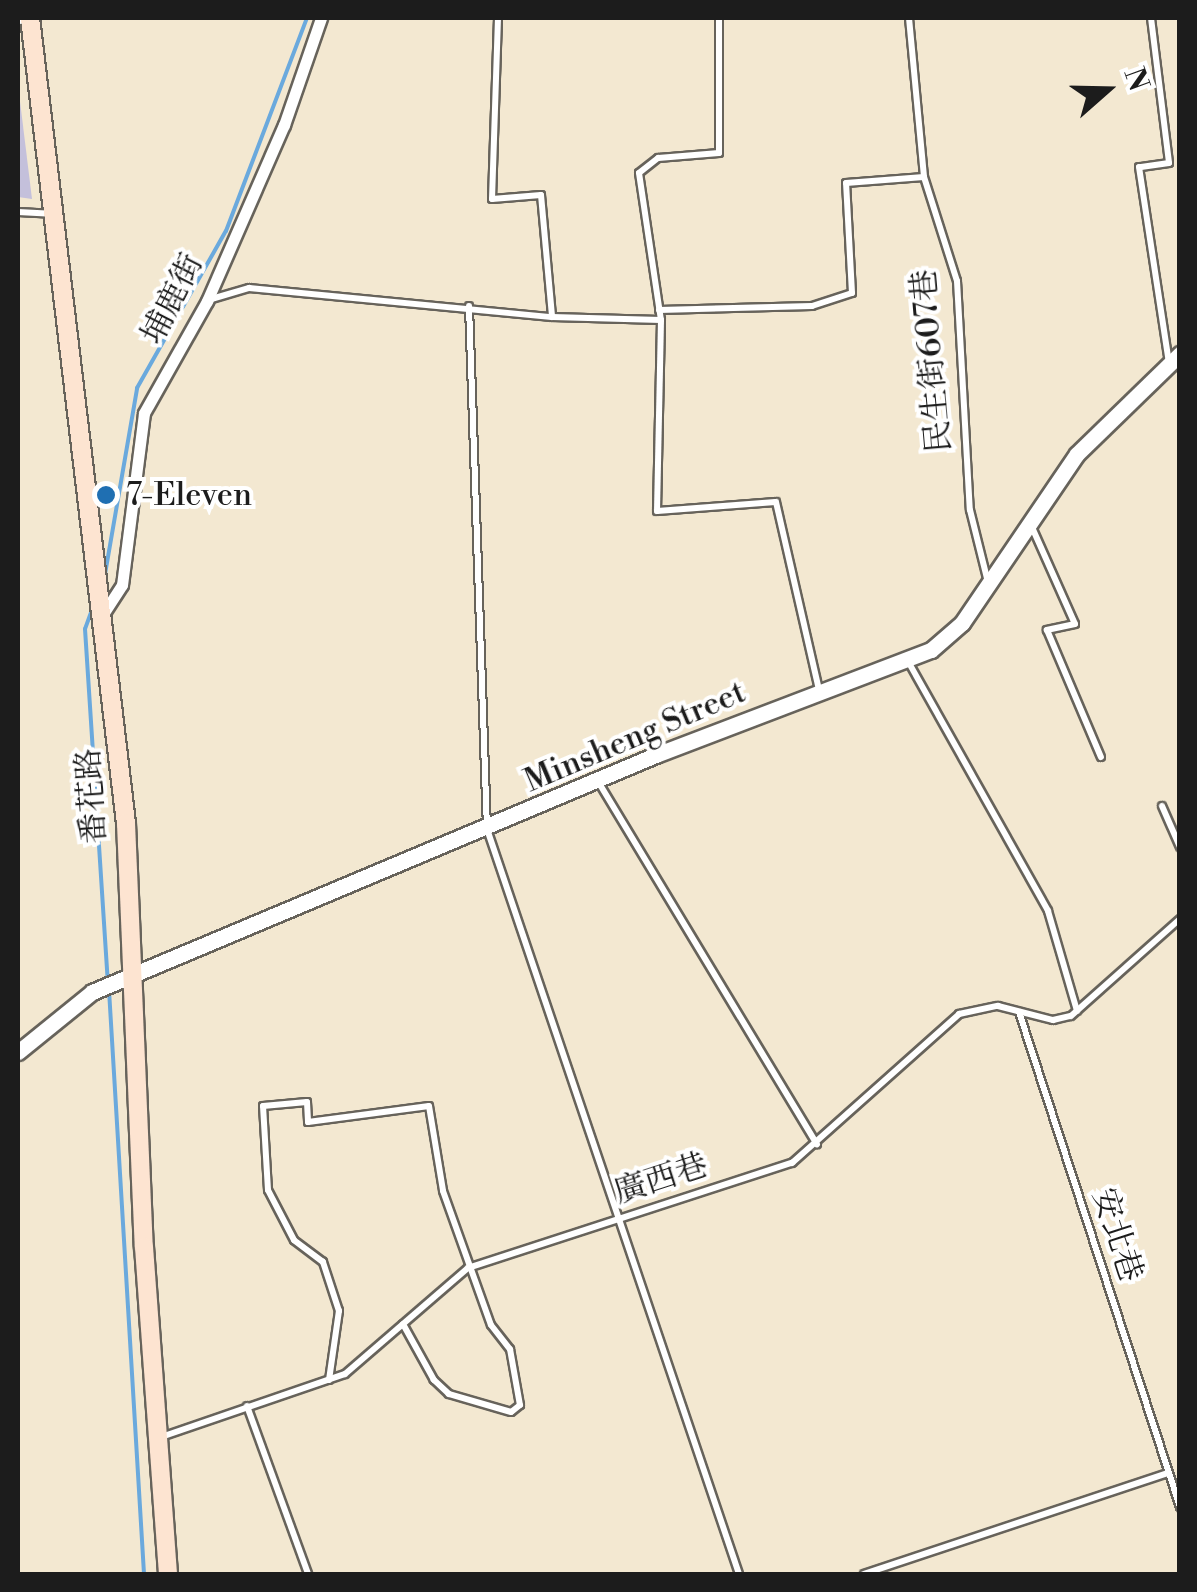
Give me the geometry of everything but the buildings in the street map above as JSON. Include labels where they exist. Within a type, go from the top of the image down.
[{"type":"main road","name":"番花路","points":[[30,18],[105,610],[126,824],[130,976],[168,1574]]},
{"type":"street","name":"埔鹿街","points":[[105,610],[122,584],[144,413],[206,301],[284,125],[322,18]]},
{"type":"street","name":"Minsheng Street","points":[[18,1052],[92,992],[819,690],[908,662],[962,622],[1077,454],[1174,360]]},
{"type":"lane","points":[[498,18],[492,199],[542,195],[552,317]]},
{"type":"lane","points":[[718,18],[718,153],[658,158],[639,173],[661,320],[657,511],[776,502],[819,690]]},
{"type":"lane","name":"民生街607巷","points":[[909,18],[924,177],[956,281],[970,510],[988,582]]},
{"type":"lane","points":[[1151,18],[1169,163],[1140,167],[1174,360]]},
{"type":"lane","points":[[659,310],[812,306],[852,294],[846,183],[924,177]]},
{"type":"lane","points":[[18,212],[54,214]]},
{"type":"lane","points":[[206,301],[249,288],[469,306],[552,317],[661,320]]},
{"type":"lane","points":[[469,306],[487,829],[622,1218],[739,1574]]},
{"type":"lane","points":[[1030,524],[1076,624],[1048,630],[1102,757]]},
{"type":"lane","points":[[908,662],[1048,911],[1076,1011],[1180,919]]},
{"type":"lane","points":[[599,783],[817,1144]]},
{"type":"lane","points":[[1162,806],[1180,847]]},
{"type":"lane","name":"廣西巷","points":[[159,1438],[345,1374],[468,1268],[792,1163],[960,1014],[976,1006],[1053,1020],[1076,1011]]},
{"type":"lane","name":"安北巷","points":[[1019,1011],[1180,1507]]},
{"type":"lane","points":[[328,1380],[339,1310],[323,1262],[294,1240],[268,1190],[263,1106],[307,1102],[308,1122],[429,1106],[443,1191],[491,1325],[510,1349],[520,1405],[499,1410],[449,1394],[434,1380],[403,1324]]},
{"type":"lane","points":[[247,1406],[308,1574]]},
{"type":"lane","points":[[864,1574],[1168,1474]]},
{"type":"shaded area","points":[[18,85],[32,199],[18,197]]},
{"type":"waterway","points":[[104,580],[137,388],[226,231],[307,18]]},
{"type":"waterway","points":[[93,607],[85,629],[108,981]]},
{"type":"waterway","points":[[109,990],[144,1574]]},
{"type":"place","name":"7-Eleven","points":[[106,495]]}]
